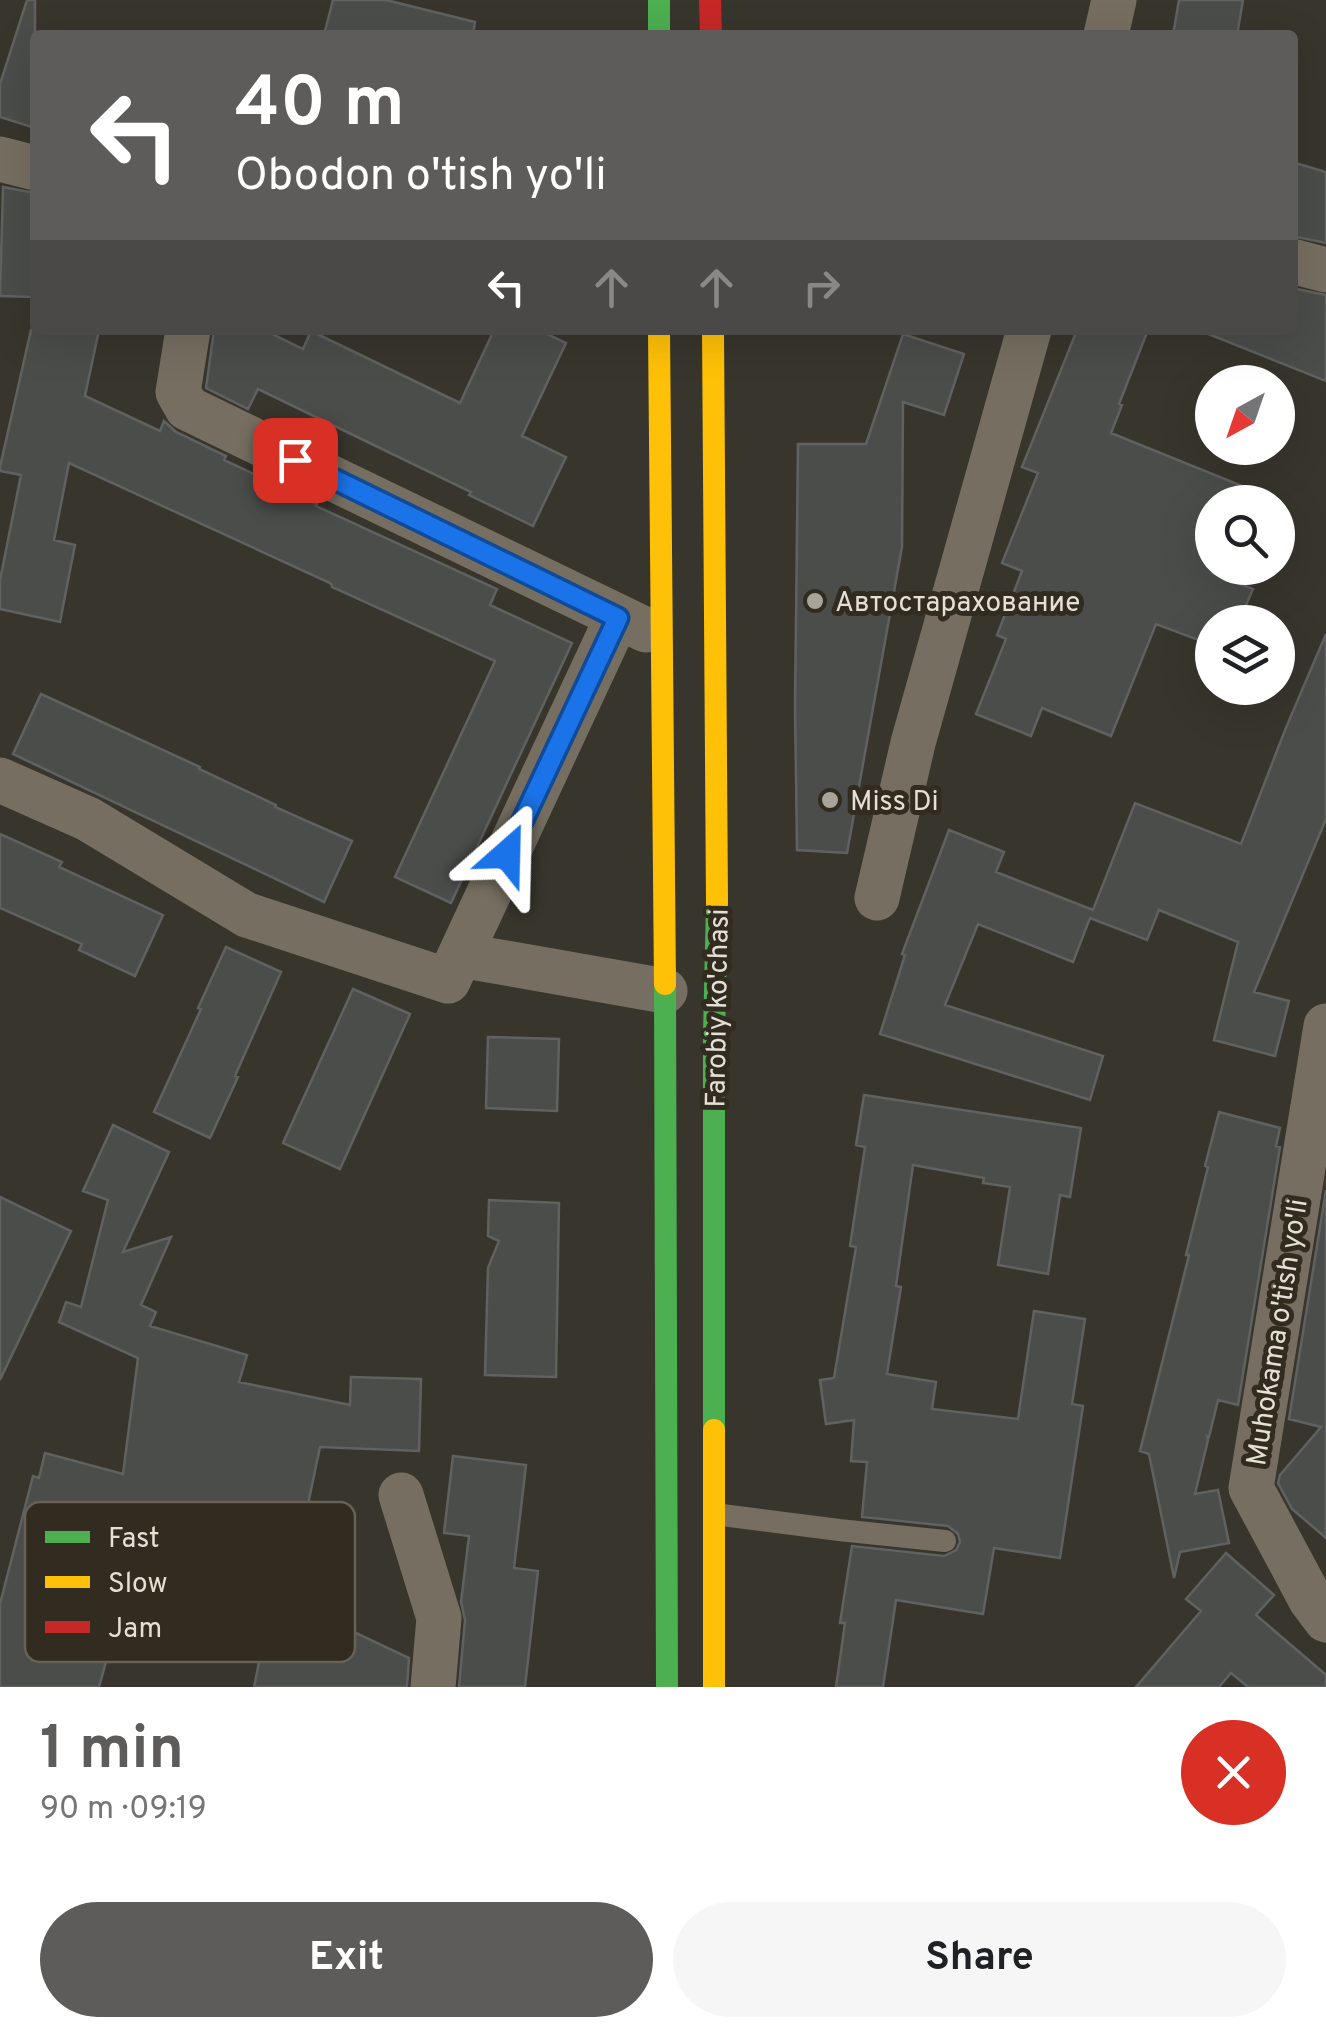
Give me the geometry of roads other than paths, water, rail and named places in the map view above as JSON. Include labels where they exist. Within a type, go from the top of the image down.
[{"type":"main road","points":[[659,0],[659,30]]},
{"type":"main road","points":[[710,0],[711,30]]},
{"type":"main road","name":"Farobiy ko'chasi","points":[[660,335],[667,1687]]},
{"type":"main road","name":"Farobiy ko'chasi","points":[[713,335],[717,898],[714,1687]]},
{"type":"street","points":[[1107,30],[1114,0]]},
{"type":"street","points":[[0,159],[30,167]]},
{"type":"street","points":[[1298,263],[1326,270]]},
{"type":"street","points":[[187,335],[178,392],[188,408],[662,637]]},
{"type":"street","points":[[877,898],[913,743],[1027,335]]},
{"type":"street","points":[[0,780],[88,819],[247,915],[448,980],[618,618]]},
{"type":"street","points":[[460,956],[665,990]]},
{"type":"street","name":"Muhokama o'tish yo'li","points":[[1321,1601],[1251,1488],[1326,1026]]},
{"type":"street","points":[[401,1494],[440,1618],[432,1687]]},
{"type":"lane","points":[[714,1514],[944,1540]]},
{"type":"place","name":"Автостарахование","points":[[815,601]]},
{"type":"place","name":"Miss Di","points":[[830,800]]}]
